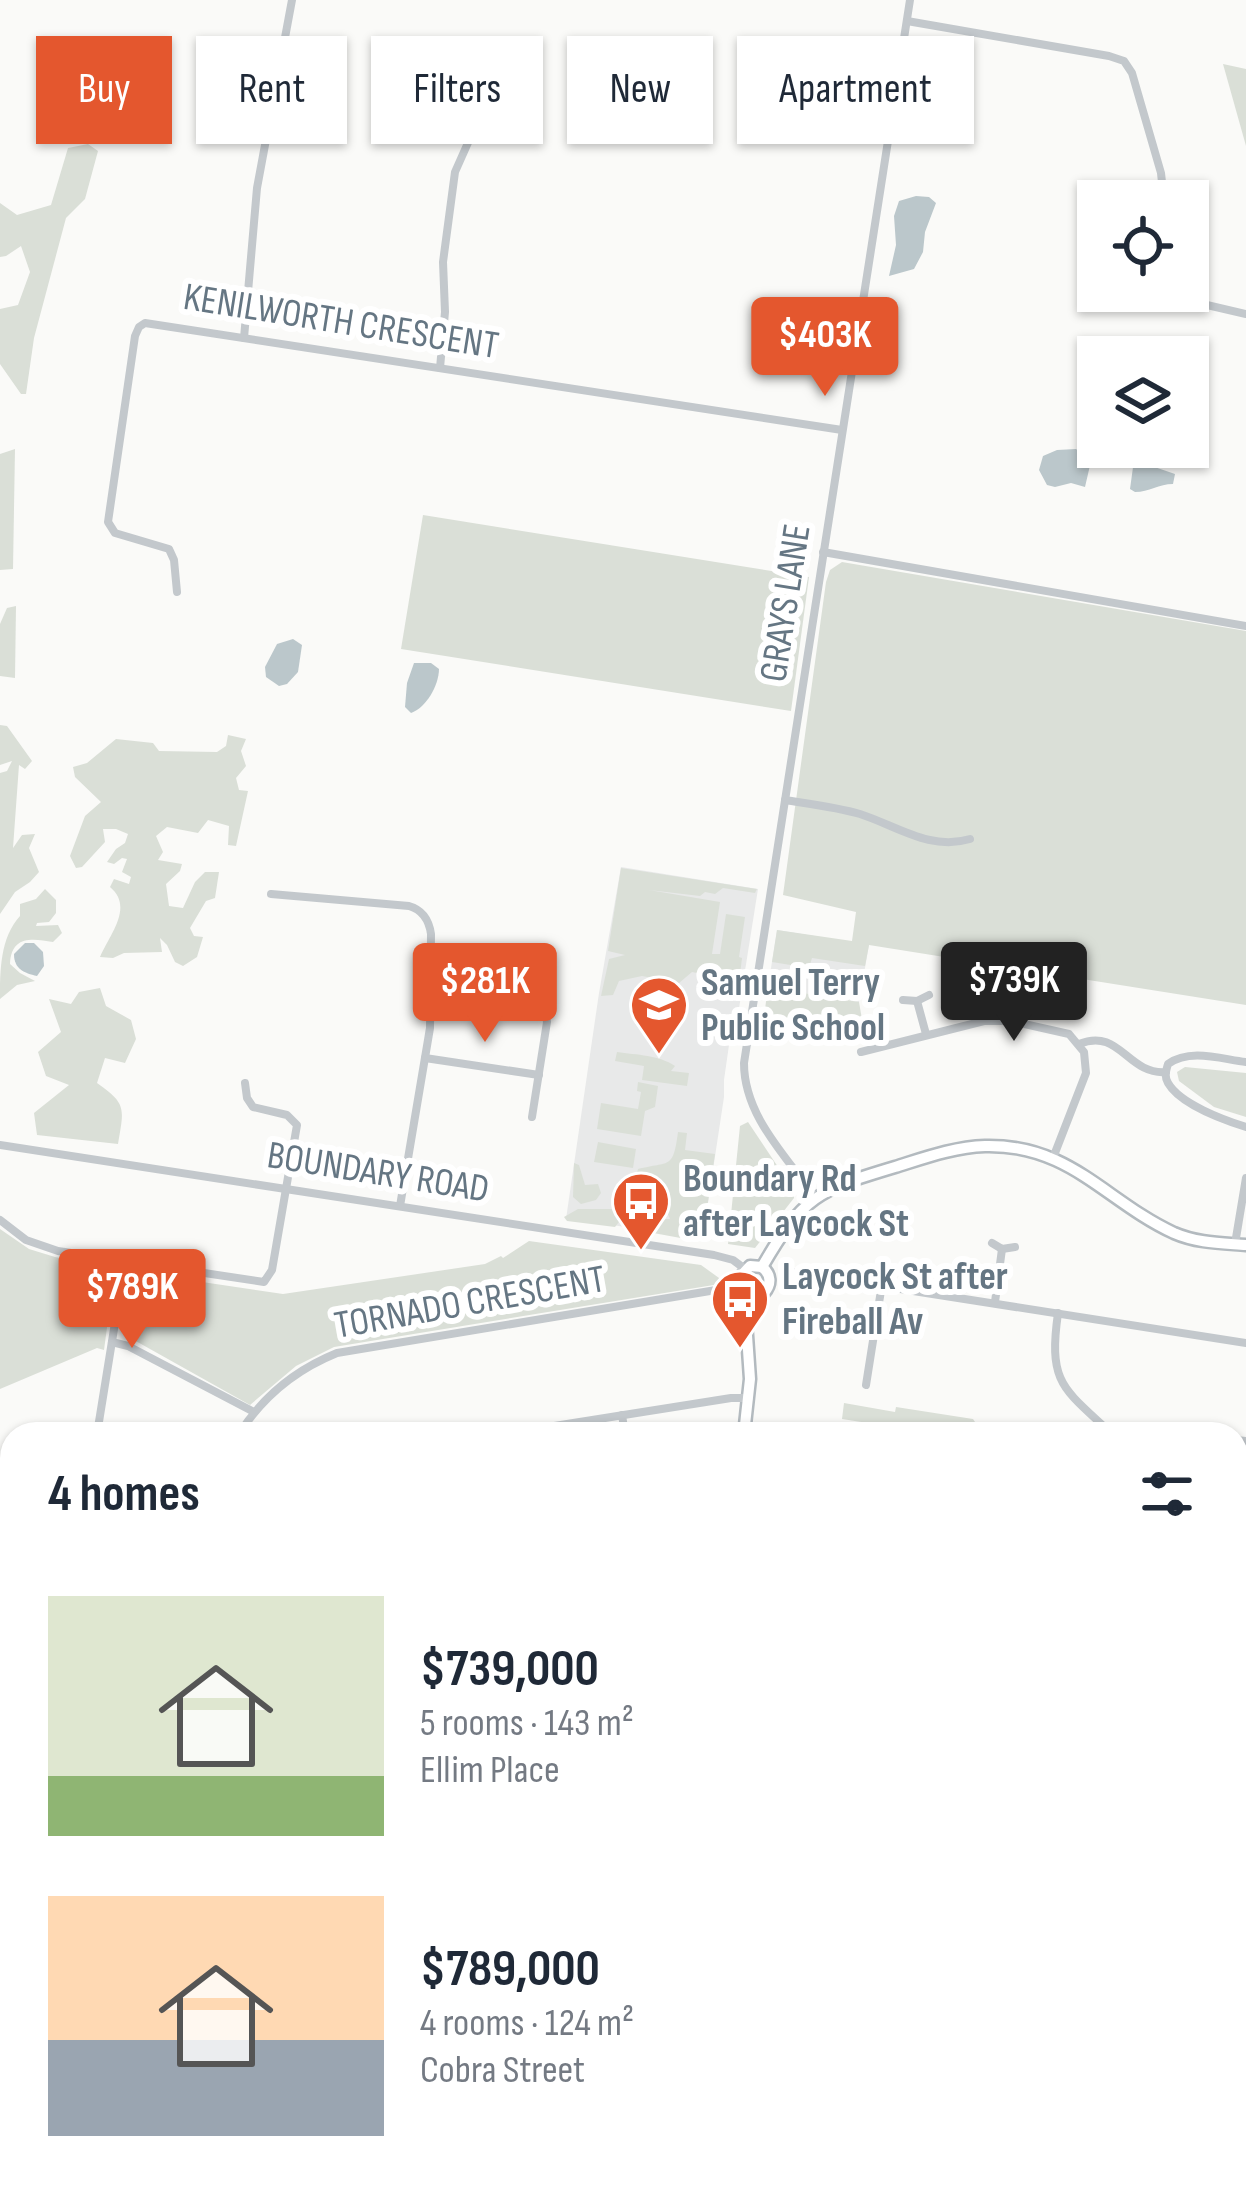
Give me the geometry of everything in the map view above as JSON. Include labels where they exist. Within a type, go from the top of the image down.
[{"type":"street","points":[[244,338],[256,188],[292,0]]},
{"type":"street","name":"GRAYS LANE","points":[[815,1197],[754,1111],[744,1075],[747,1037],[910,0]]},
{"type":"street","points":[[907,21],[1123,60],[1132,74],[1162,180]]},
{"type":"street","points":[[440,368],[443,262],[455,172],[467,144]]},
{"type":"street","points":[[1209,305],[1246,314]]},
{"type":"street","name":"KENILWORTH CRESCENT","points":[[177,592],[169,549],[120,535],[108,522],[135,336],[141,326],[151,323],[843,430]]},
{"type":"street","points":[[824,552],[1246,626]]},
{"type":"street","points":[[785,800],[862,814],[927,839],[954,843],[970,838]]},
{"type":"street","points":[[271,894],[404,905],[422,913],[429,923],[431,1019],[400,1206]]},
{"type":"street","points":[[903,1000],[917,1001],[928,995]]},
{"type":"street","points":[[532,1117],[547,1022],[543,1000]]},
{"type":"street","points":[[917,1001],[926,1034]]},
{"type":"street","points":[[862,1052],[965,1023],[1000,1021],[1073,1036],[1087,1061],[1086,1073],[1053,1158]]},
{"type":"street","points":[[1079,1043],[1102,1039],[1146,1070],[1166,1072]]},
{"type":"street","points":[[1246,1062],[1185,1055],[1171,1060],[1166,1072],[1169,1084],[1202,1110],[1246,1127]]},
{"type":"street","points":[[425,1058],[538,1075]]},
{"type":"street","points":[[0,1220],[44,1248],[264,1282],[272,1270],[296,1122],[287,1114],[253,1107],[245,1083]]},
{"type":"street","name":"BOUNDARY ROAD","points":[[0,1145],[714,1255],[745,1269]]},
{"type":"street","points":[[762,1267],[797,1214],[815,1197],[850,1180],[956,1149],[1004,1147],[1053,1158],[1168,1230],[1199,1241],[1240,1244],[1246,1178]]},
{"type":"street","points":[[992,1244],[1015,1247]]},
{"type":"street","points":[[994,1302],[1003,1249]]},
{"type":"street","points":[[100,1422],[125,1261]]},
{"type":"street","points":[[745,1291],[760,1295],[770,1284],[769,1274],[762,1267],[750,1266],[740,1277],[745,1291],[746,1422]]},
{"type":"street","points":[[792,1272],[1246,1343]]},
{"type":"street","points":[[866,1385],[882,1284]]},
{"type":"street","name":"TORNADO CRESCENT","points":[[247,1422],[285,1382],[337,1353],[745,1291]]},
{"type":"street","points":[[1058,1312],[1054,1354],[1061,1381],[1099,1422]]},
{"type":"street","points":[[112,1342],[254,1412]]},
{"type":"street","points":[[579,1422],[749,1398]]},
{"type":"street","points":[[622,1415],[623,1422]]},
{"type":"shaded area","points":[[1223,64],[1246,69],[1246,146]]},
{"type":"shaded area","points":[[88,144],[98,151],[85,199],[66,218],[34,338],[26,394],[21,394],[0,364],[0,309],[18,305],[30,272],[21,246],[0,257],[0,203],[17,215],[51,205],[68,148]]},
{"type":"shaded area","points":[[916,196],[936,203],[923,252],[914,269],[889,276],[899,201]]},
{"type":"shaded area","points":[[15,449],[13,569],[0,570],[0,454]]},
{"type":"shaded area","points":[[1077,450],[1077,468],[1089,468],[1085,487],[1047,485],[1039,470],[1043,456]]},
{"type":"shaded area","points":[[1133,468],[1175,474],[1173,484],[1140,492],[1130,489]]},
{"type":"shaded area","points":[[423,515],[809,577],[791,711],[401,649]]},
{"type":"shaded area","points":[[842,562],[1246,631],[1246,1005],[869,945],[865,966],[812,958],[809,968],[772,962],[777,930],[852,941],[856,912],[783,895],[826,582],[830,570]]},
{"type":"shaded area","points":[[16,606],[15,678],[0,676],[0,624],[7,608]]},
{"type":"shaded area","points":[[293,639],[302,645],[298,672],[279,686],[266,677],[265,667],[277,644]]},
{"type":"shaded area","points":[[414,663],[431,663],[439,669],[431,695],[411,713],[405,707]]},
{"type":"shaded area","points":[[0,725],[7,726],[32,761],[25,769],[19,765],[13,848],[22,835],[35,834],[29,848],[39,872],[15,892],[0,914],[0,773],[12,761],[0,765]]},
{"type":"shaded area","points":[[228,735],[246,739],[241,751],[246,766],[236,778],[239,790],[248,791],[236,846],[228,845],[229,826],[208,820],[198,833],[167,827],[156,836],[163,852],[158,860],[182,864],[166,884],[169,906],[183,908],[205,872],[219,872],[215,898],[206,901],[190,928],[194,936],[203,937],[197,957],[183,966],[175,962],[160,938],[162,952],[100,957],[120,912],[110,887],[114,879],[129,884],[131,877],[122,872],[127,859],[107,862],[128,834],[103,829],[105,842],[76,868],[70,856],[85,816],[101,802],[75,777],[73,767],[87,763],[116,739],[153,743],[159,751],[217,752],[226,746]]},
{"type":"shaded area","name":"Samuel Terry Public School","points":[[621,867],[758,889],[737,1021],[731,1031],[704,1229],[694,1236],[566,1219]]},
{"type":"shaded area","points":[[621,868],[757,889],[755,893],[723,888],[700,896],[649,890],[720,902],[712,954],[720,954],[726,914],[745,917],[737,999],[720,994],[721,978],[692,972],[679,983],[642,976],[619,981],[613,995],[601,996],[609,959],[625,955],[608,951]]},
{"type":"shaded area","points":[[45,889],[56,900],[56,913],[49,922],[36,926],[58,925],[62,933],[53,942],[30,940],[14,948],[10,964],[35,981],[17,985],[0,999],[2,955],[20,916],[20,904],[36,899]]},
{"type":"shaded area","points":[[777,930],[869,945],[859,1002],[768,987]]},
{"type":"shaded area","points":[[25,943],[34,943],[43,952],[44,966],[37,976],[16,963],[14,954]]},
{"type":"shaded area","points":[[508,952],[535,993],[534,1008],[498,1015]]},
{"type":"shaded area","points":[[768,987],[859,1002],[865,1037],[763,1024]]},
{"type":"shaded area","points":[[100,988],[106,1006],[131,1020],[136,1039],[125,1063],[105,1058],[97,1083],[121,1108],[118,1144],[37,1135],[34,1113],[69,1085],[46,1076],[38,1052],[61,1032],[49,999],[71,1004],[79,992]]},
{"type":"shaded area","points":[[617,1052],[669,1062],[675,1066],[671,1071],[689,1073],[687,1086],[642,1080],[644,1066],[615,1061]]},
{"type":"shaded area","points":[[1185,1067],[1246,1073],[1246,1117],[1214,1107],[1179,1081],[1177,1072]]},
{"type":"shaded area","points":[[638,1082],[658,1086],[655,1107],[645,1111],[641,1136],[597,1129],[601,1103],[638,1109]]},
{"type":"shaded area","points":[[748,1122],[794,1191],[794,1198],[755,1248],[728,1244],[740,1126]]},
{"type":"shaded area","points":[[678,1132],[687,1133],[685,1150],[715,1154],[704,1229],[686,1239],[637,1230],[637,1219],[648,1218],[631,1211],[631,1203],[651,1196],[652,1205],[662,1211],[653,1219],[670,1219],[660,1195],[635,1180],[638,1169],[672,1158]]},
{"type":"shaded area","points":[[598,1142],[636,1149],[633,1168],[594,1162]]},
{"type":"shaded area","points":[[574,1163],[585,1185],[598,1184],[601,1193],[596,1200],[581,1204],[573,1197]]},
{"type":"shaded area","points":[[578,1209],[617,1209],[622,1218],[615,1227],[567,1221],[564,1217]]},
{"type":"shaded area","points":[[0,1229],[29,1249],[115,1268],[104,1350],[97,1348],[0,1389]]},
{"type":"shaded area","points":[[529,1241],[701,1265],[726,1283],[334,1347],[296,1366],[250,1405],[125,1335],[135,1272],[283,1294],[485,1264]]},
{"type":"shaded area","points":[[844,1403],[975,1422],[861,1422],[842,1419]]},
{"type":"place","name":"Samuel Terry Public School","points":[[659,1056]]},
{"type":"place","name":"Boundary Rd after Laycock St","points":[[641,1252]]},
{"type":"place","name":"Laycock St after Fireball Av","points":[[740,1350]]}]
